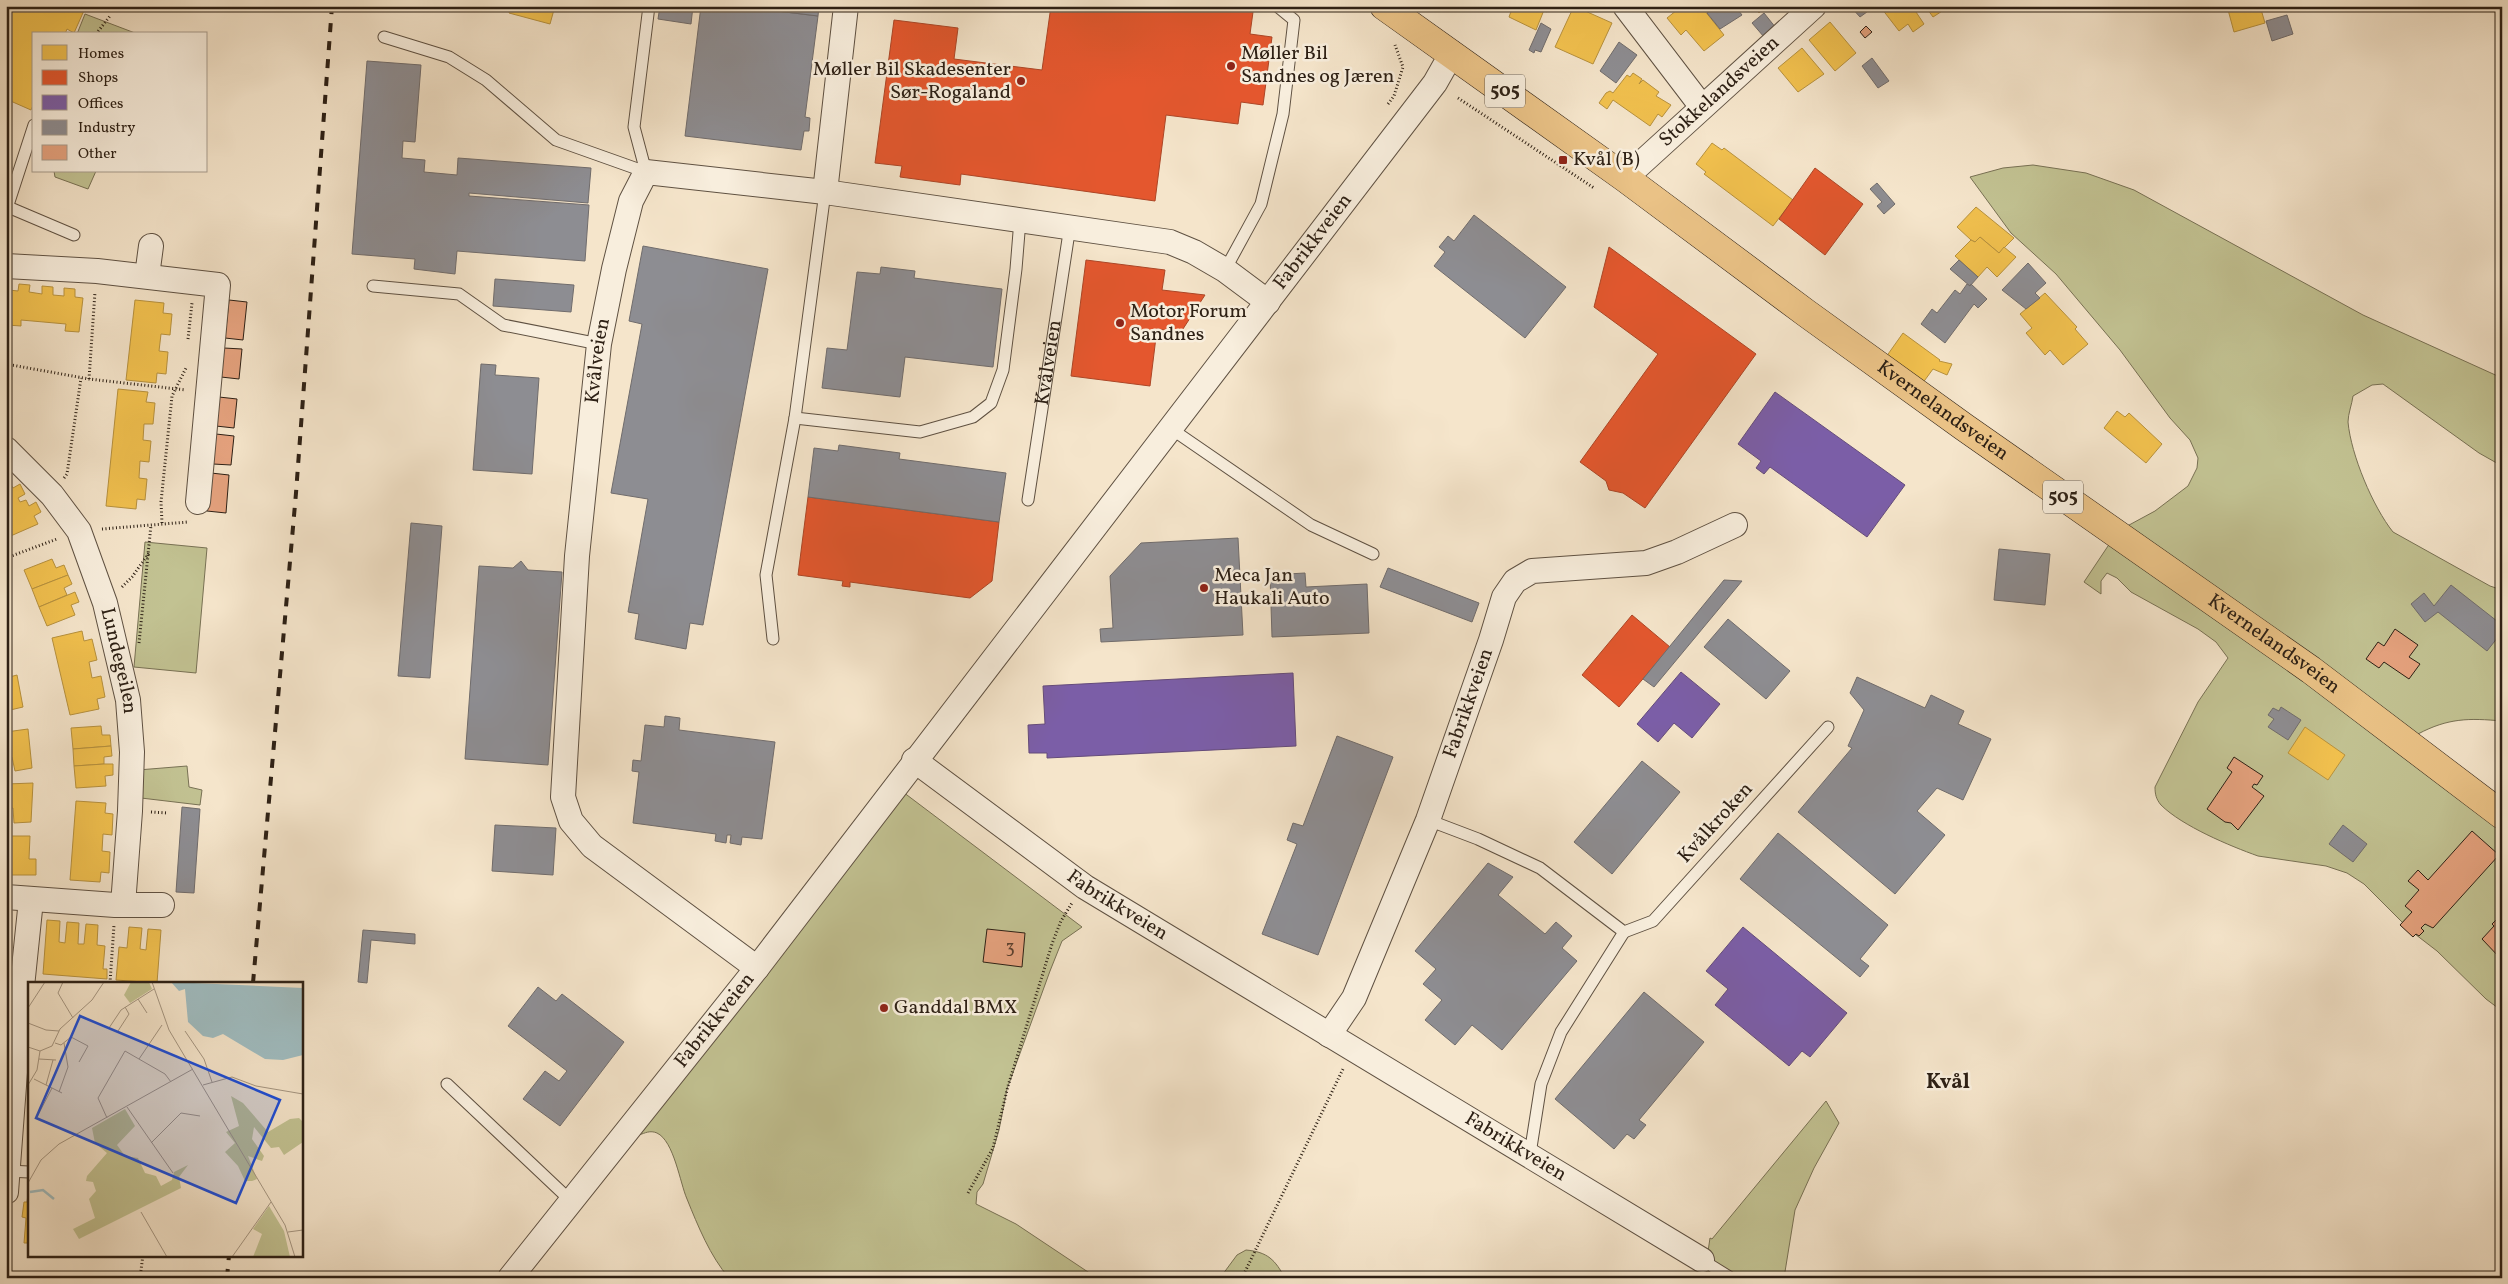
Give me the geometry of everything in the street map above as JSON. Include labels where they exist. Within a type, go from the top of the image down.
[{"type":"main road","name":"Kvernelandsveien","points":[[1384,6],[1625,178],[1806,313],[1964,427],[2311,670],[2502,815]]},
{"type":"street","points":[[825,192],[846,6]]},
{"type":"street","points":[[1625,6],[1702,107]]},
{"type":"street","name":"Stokkelandsveien","points":[[1625,178],[1814,6]]},
{"type":"street","name":"Fabrikkveien","points":[[510,1278],[757,968],[914,760],[1435,83],[1452,53]]},
{"type":"street","points":[[646,172],[825,192],[1170,242],[1194,252],[1225,270],[1268,302]]},
{"type":"street","name":"Kvålveien","points":[[646,172],[631,201],[614,269],[599,344],[577,556],[563,797],[571,821],[592,846],[757,968]]},
{"type":"street","points":[[147,276],[151,246]]},
{"type":"street","points":[[6,266],[97,271],[218,285],[198,502]]},
{"type":"street","name":"Lundegeilen","points":[[6,449],[52,495],[79,531],[105,603],[128,700],[132,752],[130,811],[119,905]]},
{"type":"street","name":"Fabrikkveien","points":[[1329,1035],[1354,998],[1428,820],[1491,640],[1504,597],[1514,581],[1532,571],[1646,563],[1677,552],[1735,525]]},
{"type":"street","name":"Fabrikkveien","points":[[914,760],[1084,887],[1530,1154],[1702,1260]]},
{"type":"street","points":[[6,897],[119,905],[162,905]]},
{"type":"street","points":[[14,1178],[31,900]]},
{"type":"lane","points":[[646,172],[634,127],[649,6]]},
{"type":"lane","points":[[1225,270],[1261,204],[1283,114],[1294,20],[1277,6]]},
{"type":"lane","points":[[384,37],[449,57],[486,80],[556,140],[646,172]]},
{"type":"lane","points":[[32,132],[7,209],[74,235]]},
{"type":"lane","points":[[772,639],[766,575],[796,418],[825,192]]},
{"type":"lane","points":[[796,418],[920,432],[973,417],[991,403],[1003,370],[1016,269],[1020,220]]},
{"type":"lane","name":"Kvålveien","points":[[1028,500],[1070,226]]},
{"type":"lane","points":[[373,286],[459,294],[503,325],[599,344]]},
{"type":"lane","points":[[1170,428],[1311,525],[1373,554]]},
{"type":"lane","name":"Kvålkroken","points":[[1624,932],[1653,921],[1828,727]]},
{"type":"lane","points":[[1428,820],[1478,839],[1540,868],[1624,932],[1561,1032],[1541,1084],[1530,1154]]},
{"type":"lane","points":[[447,1084],[571,1201]]},
{"type":"lane","points":[[1702,1260],[1731,1278]]},
{"type":"path","points":[[98,32],[110,16]]},
{"type":"path","points":[[1382,112],[1394,96],[1403,67],[1393,38]]},
{"type":"path","points":[[89,379],[97,271]]},
{"type":"path","points":[[188,340],[194,281]]},
{"type":"path","points":[[162,523],[164,473],[172,396],[186,370],[186,360]]},
{"type":"path","points":[[6,364],[81,378],[208,392]]},
{"type":"path","points":[[52,495],[67,474],[81,378]]},
{"type":"path","points":[[6,558],[79,531],[162,523],[195,522],[198,502]]},
{"type":"path","points":[[138,647],[151,524]]},
{"type":"path","points":[[105,603],[132,577],[149,552]]},
{"type":"path","points":[[968,1193],[993,1148],[1008,1086],[1061,921],[1084,887]]},
{"type":"path","points":[[110,982],[119,905]]},
{"type":"path","points":[[1242,1278],[1353,1049]]},
{"type":"path","points":[[140,1278],[143,1256]]},
{"type":"green space","points":[[85,14],[132,32],[78,32]]},
{"type":"green space","points":[[2033,165],[2086,173],[2134,190],[2363,315],[2502,378],[2502,466],[2479,453],[2383,384],[2372,385],[2353,396],[2348,422],[2353,450],[2364,480],[2378,509],[2393,532],[2490,586],[2502,590],[2502,721],[2459,720],[2439,725],[2418,734],[2442,777],[2502,832],[2502,1011],[2486,999],[2437,951],[2411,931],[2364,884],[2347,873],[2326,866],[2258,856],[2247,852],[2194,828],[2170,813],[2158,801],[2155,787],[2198,702],[2228,658],[2216,642],[2198,629],[2131,592],[2117,578],[2107,573],[2101,581],[2101,594],[2084,582],[2118,531],[2155,511],[2188,486],[2197,468],[2198,458],[2190,440],[2170,418],[2120,350],[2056,274],[2011,233],[1970,177],[2003,168]]},
{"type":"green space","points":[[54,172],[96,172],[88,189],[55,177]]},
{"type":"green space","points":[[145,542],[207,548],[196,673],[134,667]]},
{"type":"green space","points":[[187,766],[189,787],[202,790],[200,805],[141,798],[138,770]]},
{"type":"green space","name":"Ganddal BMX","points":[[903,792],[1082,927],[1062,941],[1050,971],[1007,1089],[999,1130],[983,1184],[977,1192],[976,1204],[1016,1224],[1097,1278],[729,1278],[716,1260],[700,1230],[668,1144],[663,1137],[654,1132],[639,1135]]},
{"type":"green space","points":[[1826,1101],[1839,1123],[1814,1168],[1795,1210],[1784,1278],[1708,1278],[1705,1272],[1710,1238],[1712,1239]]},
{"type":"green space","points":[[1246,1250],[1260,1253],[1270,1258],[1278,1266],[1285,1278],[1220,1278],[1237,1255]]},
{"type":"building: Homes","points":[[6,6],[86,6],[74,32],[67,29],[66,32],[32,32],[31,110],[6,99]]},
{"type":"building: Homes","points":[[421,6],[439,6],[437,11]]},
{"type":"building: Homes","points":[[510,6],[555,6],[550,24],[509,13]]},
{"type":"building: Homes","points":[[1513,6],[1550,6],[1547,12],[1544,10],[1536,30],[1509,17]]},
{"type":"building: Homes","points":[[1574,6],[1612,23],[1593,64],[1555,47]]},
{"type":"building: Homes","points":[[1682,6],[1701,6],[1724,35],[1704,51],[1686,30],[1681,35],[1667,18]]},
{"type":"building: Homes","points":[[1753,6],[1766,6],[1759,13]]},
{"type":"building: Homes","points":[[1874,6],[1912,6],[1924,24],[1913,32],[1908,24],[1899,31],[1882,9],[1878,11]]},
{"type":"building: Homes","points":[[1925,6],[1950,6],[1933,17]]},
{"type":"building: Homes","points":[[2227,6],[2260,6],[2265,23],[2234,32]]},
{"type":"building: Homes","points":[[1830,22],[1856,53],[1835,71],[1809,40]]},
{"type":"building: Homes","points":[[1802,48],[1824,74],[1798,92],[1778,68]]},
{"type":"building: Homes","points":[[1633,73],[1642,79],[1639,84],[1643,80],[1659,92],[1656,96],[1671,105],[1662,117],[1658,114],[1650,126],[1613,100],[1607,109],[1599,103],[1606,93],[1610,91],[1613,93],[1627,75],[1630,77]]},
{"type":"building: Homes","points":[[1712,143],[1722,150],[1724,148],[1793,200],[1773,226],[1704,174],[1706,172],[1696,164]]},
{"type":"building: Homes","points":[[1976,207],[2014,238],[1999,253],[1980,237],[1975,242],[1971,240],[1957,227]]},
{"type":"building: Homes","points":[[1980,237],[1999,253],[2004,247],[2016,257],[1997,277],[1987,267],[1978,277],[1955,256],[1971,240],[1975,242]]},
{"type":"building: Homes","points":[[19,284],[30,285],[29,292],[42,294],[42,286],[53,287],[53,295],[64,296],[64,288],[75,289],[75,297],[83,298],[79,332],[65,331],[66,324],[21,320],[21,326],[7,325],[9,290],[18,291]]},
{"type":"building: Homes","points":[[2045,293],[2077,327],[2075,329],[2088,344],[2063,365],[2050,350],[2045,355],[2026,333],[2032,328],[2020,314]]},
{"type":"building: Homes","points":[[135,300],[164,303],[163,313],[172,314],[170,335],[161,334],[159,351],[168,352],[166,374],[157,373],[156,383],[126,380]]},
{"type":"building: Homes","points":[[1903,333],[1939,361],[1952,364],[1947,375],[1933,369],[1922,384],[1886,357]]},
{"type":"building: Homes","points":[[118,389],[148,392],[146,402],[155,403],[153,424],[144,424],[143,440],[151,441],[149,462],[140,461],[139,478],[147,479],[145,500],[137,499],[136,509],[106,506]]},
{"type":"building: Homes","points":[[2117,411],[2125,417],[2129,413],[2162,444],[2146,463],[2104,428]]},
{"type":"building: Homes","points":[[9,481],[13,488],[20,484],[25,494],[18,498],[20,502],[26,500],[29,506],[36,502],[41,512],[34,516],[38,524],[6,538],[6,483]]},
{"type":"building: Homes","points":[[52,559],[56,568],[64,565],[68,575],[32,589],[24,570]]},
{"type":"building: Homes","points":[[68,575],[72,584],[64,588],[67,595],[39,607],[32,589]]},
{"type":"building: Homes","points":[[75,592],[79,602],[71,605],[75,615],[47,626],[39,607]]},
{"type":"building: Homes","points":[[82,631],[84,641],[92,639],[97,660],[89,662],[92,678],[101,676],[105,697],[97,699],[99,709],[70,715],[52,638]]},
{"type":"building: Homes","points":[[17,675],[23,707],[6,711],[6,678]]},
{"type":"building: Homes","points":[[101,726],[102,735],[110,735],[111,746],[73,749],[71,728]]},
{"type":"building: Homes","points":[[2305,727],[2345,755],[2328,780],[2288,753]]},
{"type":"building: Homes","points":[[28,729],[32,768],[15,771],[12,757],[6,758],[6,732]]},
{"type":"building: Homes","points":[[111,746],[112,756],[104,757],[104,764],[74,766],[73,749]]},
{"type":"building: Homes","points":[[113,764],[113,775],[105,776],[106,786],[76,788],[74,766]]},
{"type":"building: Homes","points":[[33,783],[31,822],[14,823],[13,808],[6,809],[6,784]]},
{"type":"building: Homes","points":[[76,801],[106,803],[105,813],[113,814],[112,835],[103,834],[102,851],[110,852],[109,873],[101,872],[100,882],[70,880]]},
{"type":"building: Homes","points":[[6,836],[30,836],[29,859],[36,859],[36,875],[6,875]]},
{"type":"building: Homes","points":[[47,920],[60,921],[59,942],[65,943],[67,922],[79,923],[78,944],[84,944],[86,924],[98,925],[97,945],[105,946],[103,969],[107,969],[107,979],[43,974]]},
{"type":"building: Homes","points":[[129,927],[142,928],[140,949],[146,950],[148,929],[161,930],[157,982],[116,980],[119,947],[127,948]]},
{"type":"building: Homes","points":[[28,1194],[28,1243],[24,1243],[26,1218],[22,1217],[24,1202],[27,1202]]},
{"type":"building: Shops","points":[[1051,6],[1229,6],[1228,9],[1253,12],[1250,34],[1272,37],[1263,105],[1241,102],[1238,124],[1166,115],[1155,201],[961,174],[960,185],[900,177],[902,166],[875,163],[894,20],[958,28],[954,59],[1042,70]]},
{"type":"building: Shops","points":[[1815,168],[1863,204],[1825,255],[1779,219]]},
{"type":"building: Shops","points":[[1609,247],[1756,354],[1645,508],[1623,493],[1609,490],[1606,481],[1580,462],[1658,354],[1594,307]]},
{"type":"building: Shops","points":[[1086,260],[1165,270],[1162,290],[1205,295],[1181,332],[1157,329],[1150,386],[1071,376]]},
{"type":"building: Shops","points":[[808,497],[999,522],[992,581],[970,598],[850,582],[850,587],[842,586],[843,581],[798,575]]},
{"type":"building: Shops","points":[[1632,615],[1670,647],[1619,707],[1582,675]]},
{"type":"building: Offices","points":[[1775,392],[1905,485],[1867,537],[1770,467],[1764,474],[1756,468],[1761,461],[1738,444]]},
{"type":"building: Offices","points":[[1681,672],[1720,704],[1692,738],[1674,723],[1658,742],[1637,724]]},
{"type":"building: Offices","points":[[1293,673],[1296,746],[1047,758],[1047,753],[1029,753],[1028,725],[1045,724],[1043,686]]},
{"type":"building: Offices","points":[[1743,927],[1847,1013],[1810,1057],[1802,1051],[1789,1066],[1715,1005],[1728,989],[1706,971]]},
{"type":"building: Industry","points":[[660,6],[693,6],[691,24],[658,19]]},
{"type":"building: Industry","points":[[701,6],[736,6],[818,16],[805,117],[810,118],[809,131],[804,131],[801,150],[685,136]]},
{"type":"building: Industry","points":[[736,6],[819,6],[818,16]]},
{"type":"building: Industry","points":[[1716,6],[1735,6],[1742,15],[1720,29],[1707,13]]},
{"type":"building: Industry","points":[[1850,6],[1869,6],[1871,9],[1860,17]]},
{"type":"building: Industry","points":[[1764,13],[1776,28],[1764,37],[1752,23]]},
{"type":"building: Industry","points":[[2287,15],[2293,34],[2272,41],[2266,21]]},
{"type":"building: Industry","points":[[1541,23],[1551,29],[1541,52],[1535,50],[1534,53],[1529,50]]},
{"type":"building: Industry","points":[[1619,42],[1637,55],[1616,83],[1600,71]]},
{"type":"building: Industry","points":[[1872,58],[1889,81],[1878,88],[1862,66]]},
{"type":"building: Industry","points":[[367,61],[421,65],[415,142],[403,141],[402,158],[425,160],[424,172],[457,175],[458,158],[591,168],[588,203],[469,193],[469,196],[589,205],[585,261],[457,251],[455,274],[414,269],[415,259],[352,254]]},
{"type":"building: Industry","points":[[1877,183],[1895,204],[1884,214],[1877,206],[1882,202],[1870,189]]},
{"type":"building: Industry","points":[[1474,215],[1566,287],[1525,338],[1434,266],[1445,252],[1439,247],[1448,236],[1454,241]]},
{"type":"building: Industry","points":[[643,246],[768,269],[703,625],[690,623],[686,649],[635,639],[639,614],[628,612],[648,499],[611,493],[642,324],[629,321]]},
{"type":"building: Industry","points":[[1959,260],[1978,277],[1970,286],[1950,269]]},
{"type":"building: Industry","points":[[2028,263],[2046,283],[2035,293],[2040,298],[2026,309],[2002,290]]},
{"type":"building: Industry","points":[[881,267],[915,271],[914,278],[1002,289],[993,367],[905,357],[900,397],[822,388],[827,348],[847,350],[857,272],[880,274]]},
{"type":"building: Industry","points":[[495,279],[574,285],[571,312],[493,306]]},
{"type":"building: Industry","points":[[1967,284],[1970,286],[1971,284],[1987,299],[1978,308],[1974,304],[1945,343],[1921,324],[1932,309],[1937,313],[1955,290],[1960,294]]},
{"type":"building: Industry","points":[[481,364],[496,365],[495,375],[539,378],[532,474],[473,470]]},
{"type":"building: Industry","points":[[839,445],[900,453],[899,459],[1006,473],[999,522],[808,497],[814,448],[838,451]]},
{"type":"building: Industry","points":[[411,523],[442,526],[430,678],[398,676]]},
{"type":"building: Industry","points":[[1238,538],[1243,635],[1101,642],[1100,629],[1113,628],[1110,576],[1141,543]]},
{"type":"building: Industry","points":[[1999,549],[2050,554],[2045,605],[1994,600]]},
{"type":"building: Industry","points":[[521,561],[528,570],[562,572],[548,765],[465,759],[479,566],[513,568]]},
{"type":"building: Industry","points":[[1388,568],[1479,603],[1472,622],[1380,587]]},
{"type":"building: Industry","points":[[1305,573],[1306,587],[1367,584],[1369,633],[1272,637],[1270,575]]},
{"type":"building: Industry","points":[[1724,580],[1742,581],[1654,687],[1643,679]]},
{"type":"building: Industry","points":[[2451,585],[2502,625],[2502,632],[2487,651],[2438,612],[2425,622],[2411,604],[2424,593],[2434,606]]},
{"type":"building: Industry","points":[[1728,619],[1790,671],[1766,699],[1704,647]]},
{"type":"building: Industry","points":[[1857,677],[1925,708],[1931,695],[1964,711],[1958,724],[1991,739],[1963,800],[1937,788],[1917,811],[1945,835],[1895,894],[1798,812],[1852,748],[1848,746],[1864,710],[1850,693]]},
{"type":"building: Industry","points":[[2281,707],[2301,720],[2288,740],[2268,727],[2274,719],[2268,715],[2273,708],[2279,711]]},
{"type":"building: Industry","points":[[665,716],[680,718],[679,730],[775,742],[762,839],[742,837],[741,845],[730,843],[731,835],[727,835],[726,843],[715,841],[716,834],[633,823],[639,772],[632,771],[633,760],[641,761],[645,725],[664,727]]},
{"type":"building: Industry","points":[[1337,736],[1393,757],[1318,955],[1262,934],[1297,844],[1287,840],[1293,823],[1303,826]]},
{"type":"building: Industry","points":[[1642,761],[1680,792],[1612,874],[1574,842]]},
{"type":"building: Industry","points":[[182,807],[200,809],[194,893],[176,892]]},
{"type":"building: Industry","points":[[495,825],[556,828],[553,875],[492,871]]},
{"type":"building: Industry","points":[[2343,825],[2367,844],[2353,862],[2329,844]]},
{"type":"building: Industry","points":[[1778,833],[1888,925],[1860,959],[1869,966],[1860,977],[1740,879]]},
{"type":"building: Industry","points":[[1488,863],[1513,877],[1498,895],[1545,934],[1556,922],[1572,936],[1562,948],[1577,961],[1502,1050],[1472,1025],[1455,1045],[1425,1020],[1442,1000],[1423,984],[1436,969],[1415,951]]},
{"type":"building: Industry","points":[[363,930],[415,934],[415,944],[371,940],[367,983],[358,982]]},
{"type":"building: Industry","points":[[6,969],[14,970],[12,992],[6,991]]},
{"type":"building: Industry","points":[[538,987],[556,1001],[562,994],[624,1042],[560,1126],[523,1099],[545,1071],[559,1081],[567,1071],[508,1026]]},
{"type":"building: Industry","points":[[1644,992],[1704,1042],[1639,1120],[1646,1125],[1634,1139],[1627,1134],[1614,1149],[1555,1099]]},
{"type":"building: Other","points":[[1866,26],[1872,32],[1865,38],[1860,32]]},
{"type":"building: Other","points":[[229,300],[247,302],[243,340],[225,338]]},
{"type":"building: Other","points":[[224,348],[242,349],[239,379],[221,377]]},
{"type":"building: Other","points":[[219,397],[237,399],[234,428],[216,426]]},
{"type":"building: Other","points":[[216,434],[234,436],[231,465],[213,464]]},
{"type":"building: Other","points":[[211,473],[229,475],[226,513],[207,511]]},
{"type":"building: Other","points":[[2395,629],[2418,645],[2409,657],[2420,664],[2409,679],[2384,662],[2379,668],[2366,659],[2378,642],[2384,646]]},
{"type":"building: Other","points":[[2234,757],[2263,776],[2257,785],[2254,784],[2252,787],[2264,796],[2238,830],[2231,823],[2225,822],[2207,809],[2232,772],[2227,768]]},
{"type":"building: Other","points":[[2472,831],[2499,855],[2433,928],[2425,924],[2421,928],[2424,931],[2419,936],[2416,934],[2413,937],[2400,925],[2412,912],[2405,906],[2419,890],[2408,881],[2418,870],[2428,880]]},
{"type":"building: Other","points":[[2498,918],[2500,921],[2502,919],[2501,959],[2482,939],[2494,926],[2492,924]]},
{"type":"building: Other","points":[[987,929],[1025,933],[1022,967],[983,962]]},
{"type":"railway","points":[[253,982],[296,493],[332,6]]},
{"type":"railway","points":[[227,1278],[229,1256]]},
{"type":"place","name":"Møller Bil Sandnes og Jæren","points":[[1231,66]]},
{"type":"place","name":"Møller Bil Skadesenter Sør-Rogaland","points":[[1021,81]]},
{"type":"place","name":"Kvål (B)","points":[[1563,160]]},
{"type":"place","name":"Motor Forum Sandnes","points":[[1120,323]]},
{"type":"place","name":"Meca Jan Haukali Auto","points":[[1204,588]]},
{"type":"place","name":"Ganddal BMX","points":[[884,1008]]},
{"type":"district","name":"Kvål","points":[[1948,1082]]}]
